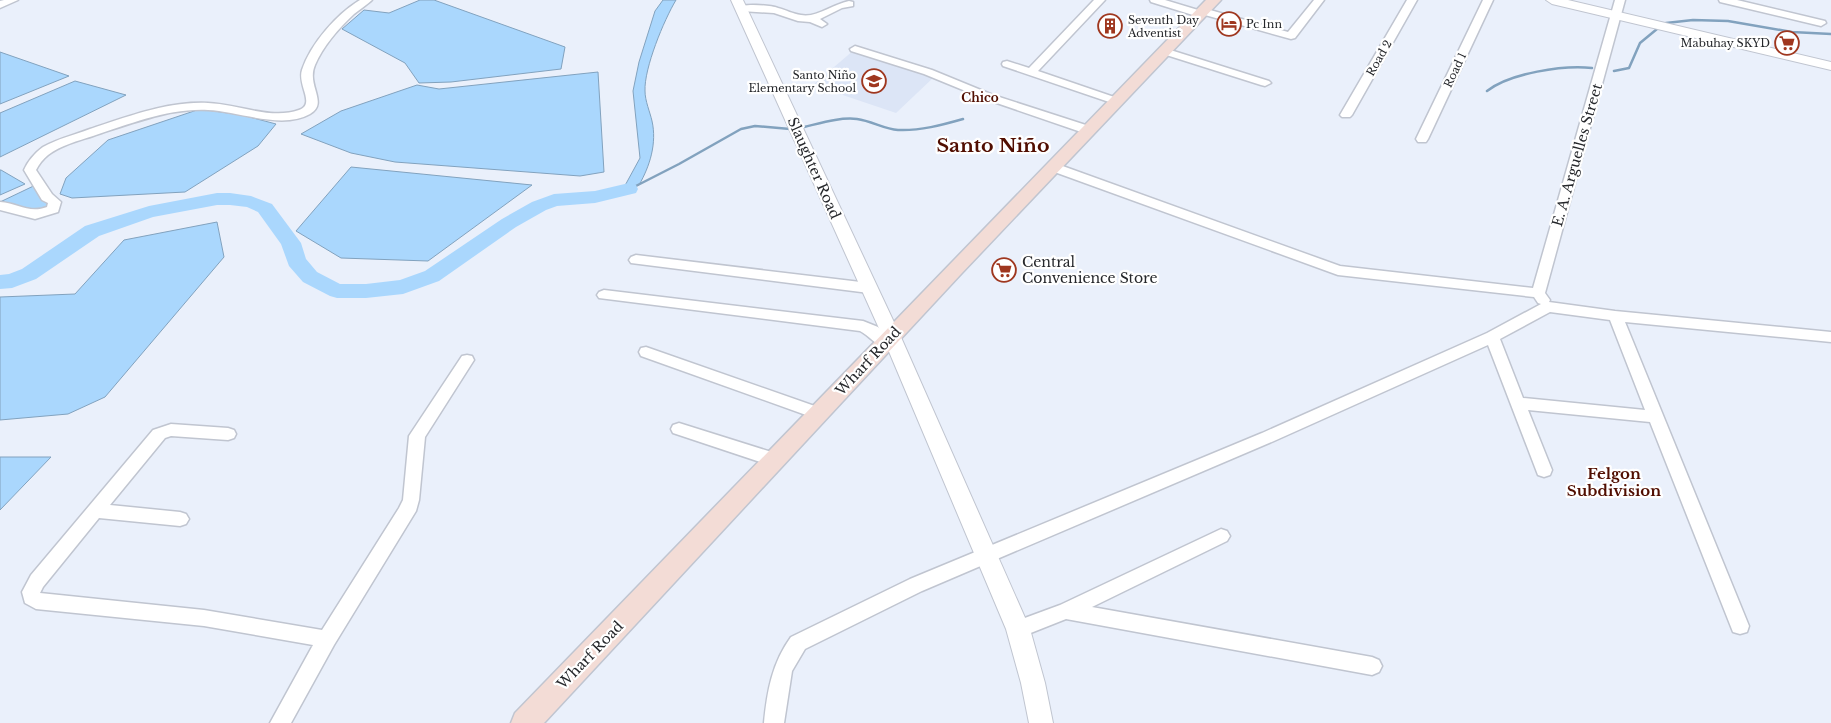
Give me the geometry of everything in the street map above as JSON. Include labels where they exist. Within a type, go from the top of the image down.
[{"type":"main road","name":"Wharf Road","points":[[525,723],[820,414],[888,338],[1206,8]]},
{"type":"street","points":[[0,5],[13,0]]},
{"type":"street","points":[[0,206],[14,207],[33,216],[53,209],[56,202],[47,197],[30,170],[34,161],[45,152],[65,143],[124,122],[193,107],[208,106],[284,116],[303,112],[310,108],[312,103],[306,84],[306,74],[314,57],[350,12],[367,0]]},
{"type":"street","points":[[1031,72],[1100,0]]},
{"type":"street","points":[[1154,0],[1206,8],[1284,35],[1292,36],[1319,0]]},
{"type":"street","name":"Road 2","points":[[1346,116],[1412,0]]},
{"type":"street","name":"Road 1","points":[[1422,139],[1488,0]]},
{"type":"street","points":[[1552,0],[1831,66]]},
{"type":"street","name":"E. A. Arguelles Street","points":[[1538,293],[1620,0]]},
{"type":"street","points":[[1724,0],[1821,23]]},
{"type":"street","points":[[739,4],[764,8],[798,18],[812,19],[822,24]]},
{"type":"street","name":"Slaughter Road","points":[[739,4],[869,288],[888,338],[1018,629],[1033,683],[1041,723]]},
{"type":"street","points":[[812,19],[839,6],[849,4]]},
{"type":"street","points":[[855,49],[928,72],[989,97],[1088,130]]},
{"type":"street","points":[[1164,51],[1265,83]]},
{"type":"street","points":[[1006,64],[1116,101]]},
{"type":"street","points":[[1053,167],[1338,270],[1357,274],[1538,293],[1548,307]]},
{"type":"street","points":[[636,260],[869,288]]},
{"type":"street","points":[[604,295],[863,326],[888,338]]},
{"type":"street","points":[[774,723],[779,679],[789,653],[798,643],[916,585],[1268,437],[1492,337],[1548,307],[1829,340]]},
{"type":"street","points":[[1614,316],[1740,626]]},
{"type":"street","points":[[1492,337],[1544,470]]},
{"type":"street","points":[[646,352],[820,414]]},
{"type":"street","points":[[280,723],[327,639],[407,511],[411,500],[417,436],[467,360]]},
{"type":"street","points":[[1518,403],[1656,417]]},
{"type":"street","points":[[679,429],[775,460]]},
{"type":"street","points":[[228,434],[171,430],[159,434],[37,581],[31,592],[31,597],[36,601],[204,618],[327,639]]},
{"type":"street","points":[[95,510],[180,519]]},
{"type":"street","points":[[1018,629],[1066,611],[1221,536]]},
{"type":"street","points":[[1066,611],[1372,666]]},
{"type":"shaded area","name":"Santo Niño Elementary School","points":[[854,50],[935,76],[896,113],[813,85]]},
{"type":"water","points":[[420,0],[434,0],[565,47],[561,69],[451,82],[419,83],[405,63],[342,29],[364,10],[389,13]]},
{"type":"water","points":[[663,0],[676,0],[666,19],[651,57],[646,81],[646,99],[654,138],[652,154],[639,185],[622,191],[640,158],[633,91],[639,62],[655,11]]},
{"type":"water","points":[[0,52],[69,76],[0,104]]},
{"type":"water","points":[[598,72],[604,172],[580,176],[395,162],[351,153],[301,134],[341,111],[417,85],[439,89]]},
{"type":"water","points":[[75,81],[126,95],[0,157],[0,113]]},
{"type":"water","points":[[200,109],[242,115],[276,124],[258,146],[185,192],[72,198],[60,194],[66,178],[108,140]]},
{"type":"water","points":[[351,167],[532,185],[428,261],[341,258],[296,231]]},
{"type":"water","points":[[1,170],[25,184],[0,195]]},
{"type":"water","points":[[44,181],[46,194],[55,203],[42,212],[0,206],[0,202]]},
{"type":"water","points":[[217,222],[224,257],[105,397],[68,414],[0,420],[0,297],[75,294],[124,240]]},
{"type":"water","points":[[0,457],[51,457],[0,510]]},
{"type":"waterway","points":[[1666,23],[1693,20],[1728,21],[1792,32],[1831,34]]},
{"type":"waterway","points":[[1614,71],[1629,68],[1640,43],[1657,29]]},
{"type":"waterway","points":[[1487,91],[1509,79],[1523,75],[1552,69],[1592,68]]},
{"type":"waterway","points":[[804,127],[851,119],[862,120],[898,130],[914,130],[963,119]]},
{"type":"waterway","points":[[630,189],[741,129],[755,126],[790,129]]},
{"type":"waterway","points":[[0,282],[12,281],[29,274],[92,231],[149,212],[217,199],[230,199],[251,202],[265,208],[291,243],[296,261],[310,277],[337,291],[366,291],[403,287],[432,276],[509,223],[539,206],[554,200],[595,197],[629,189]]},
{"type":"place","name":"Pc Inn","points":[[1229,24]]},
{"type":"place","name":"Seventh Day Adventist","points":[[1110,26]]},
{"type":"place","name":"Mabuhay SKYD","points":[[1787,43]]},
{"type":"place","name":"Santo Niño Elementary School","points":[[874,81]]},
{"type":"place","name":"Central Convenience Store","points":[[1004,270]]},
{"type":"district","name":"Chico","points":[[980,98]]},
{"type":"district","name":"Santo Niño","points":[[993,145]]},
{"type":"district","name":"Felgon Subdivision","points":[[1614,482]]}]
